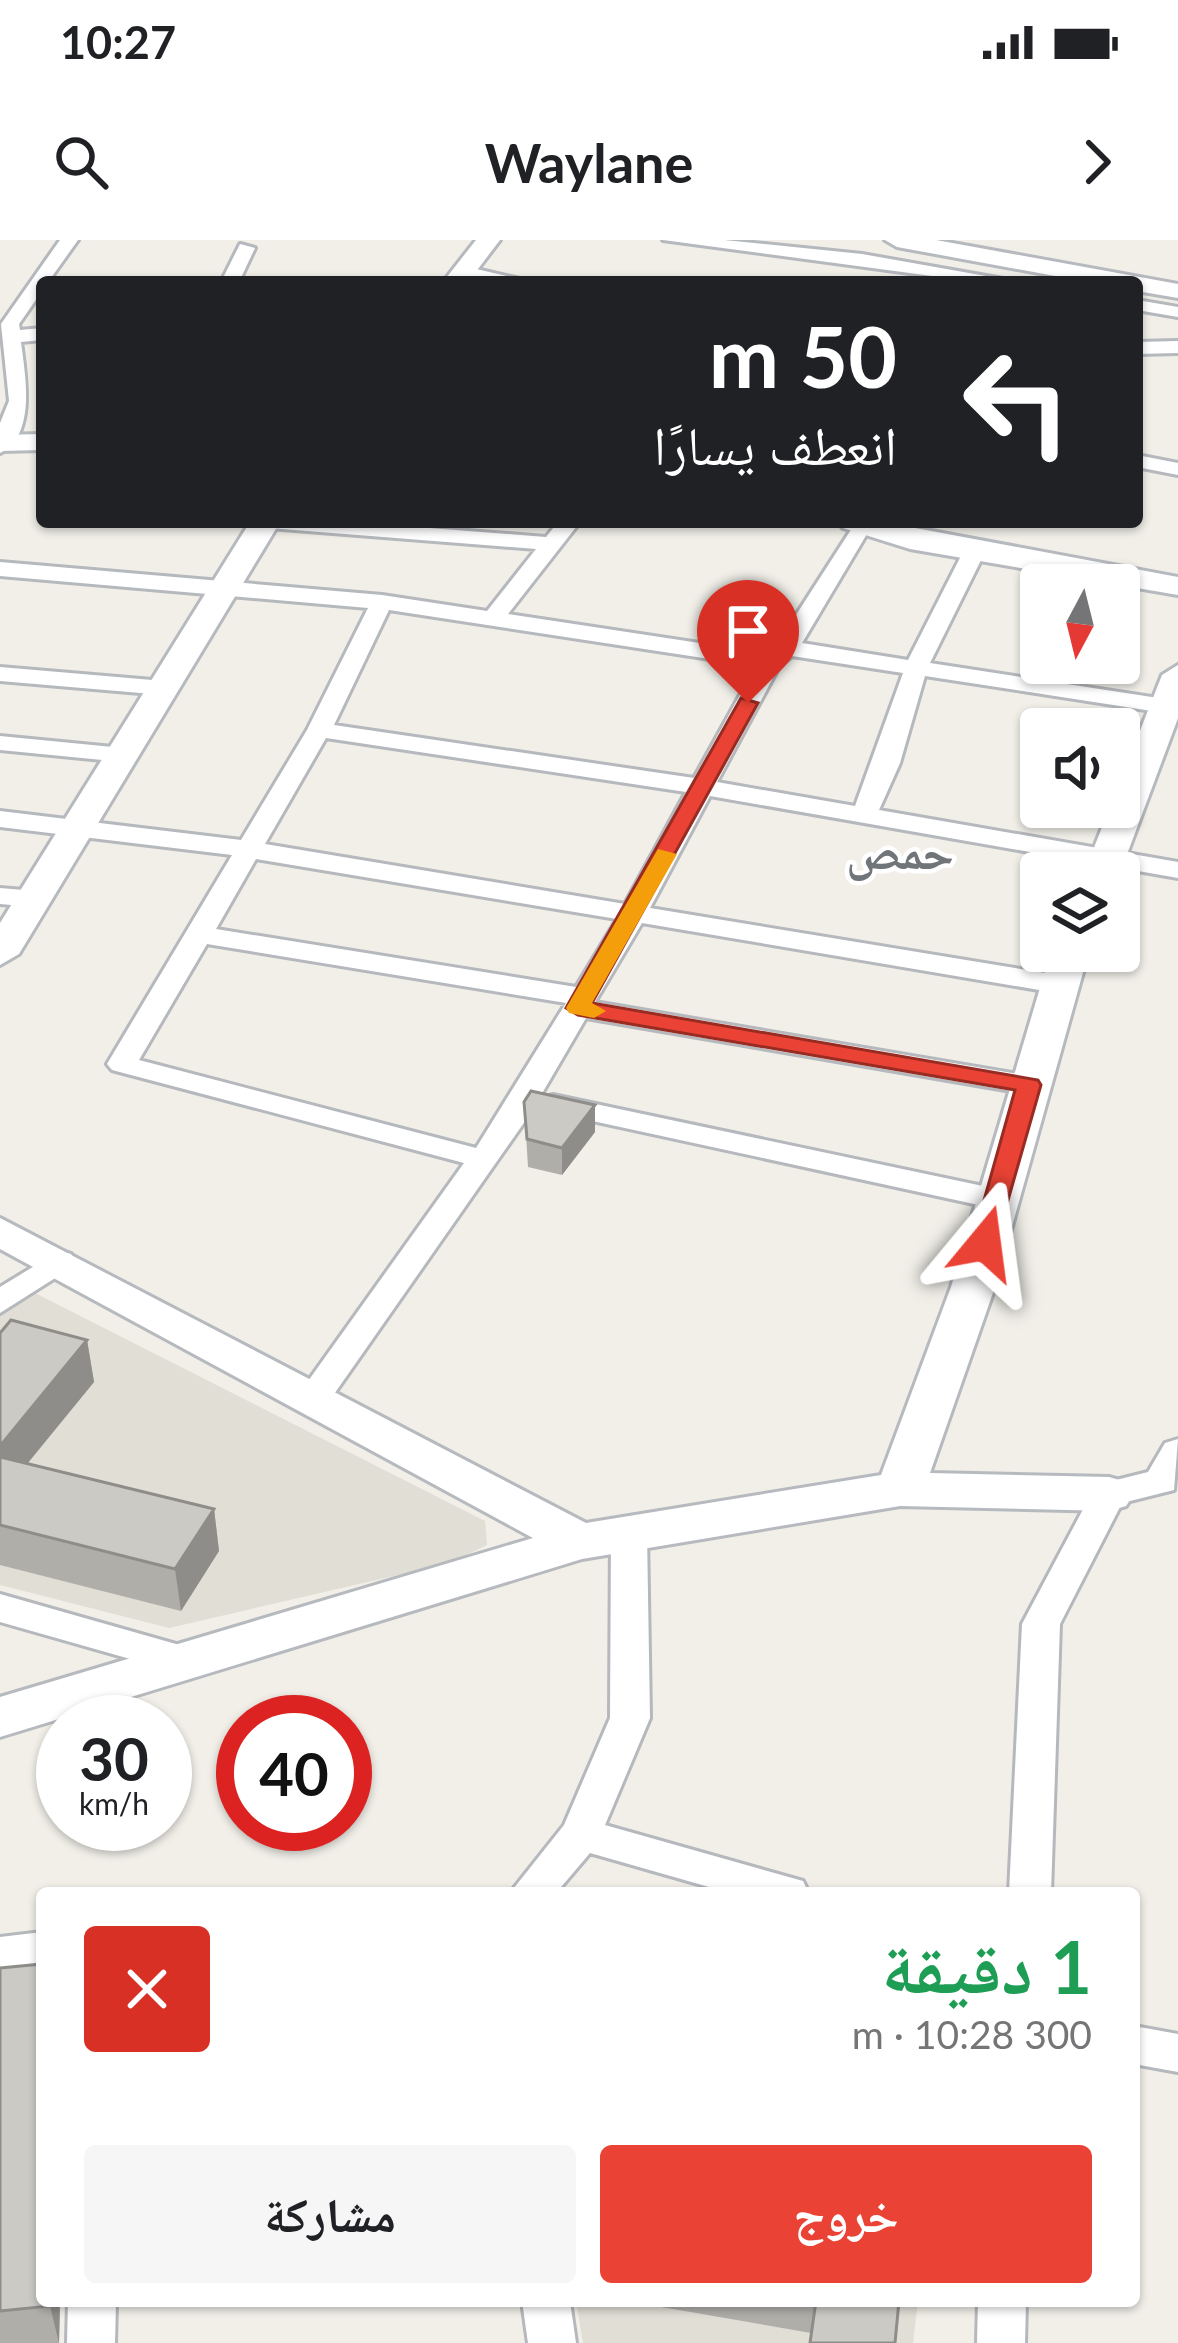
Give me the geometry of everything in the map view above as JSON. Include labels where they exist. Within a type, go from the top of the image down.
[{"type":"street","points":[[49,276],[69,240]]},
{"type":"street","points":[[460,276],[488,240]]},
{"type":"street","points":[[672,240],[862,259],[972,276]]},
{"type":"street","points":[[911,241],[1096,276]]},
{"type":"street","points":[[233,276],[246,248]]},
{"type":"street","points":[[1143,285],[1178,291]]},
{"type":"street","points":[[0,302],[34,304]]},
{"type":"street","points":[[34,304],[10,324],[5,338],[7,366],[19,401],[1,444],[36,442]]},
{"type":"street","points":[[1143,306],[1178,312]]},
{"type":"street","points":[[5,338],[36,335]]},
{"type":"street","points":[[1143,348],[1178,347]]},
{"type":"street","points":[[19,401],[36,400]]},
{"type":"street","points":[[1143,462],[1178,469]]},
{"type":"street","points":[[0,954],[17,897],[78,829],[263,528]]},
{"type":"street","points":[[344,528],[551,544]]},
{"type":"street","points":[[494,616],[564,528]]},
{"type":"street","points":[[313,1399],[525,1098],[778,654],[865,528]]},
{"type":"street","points":[[876,528],[910,540],[1178,586]]},
{"type":"street","points":[[907,528],[1178,570]]},
{"type":"street","points":[[862,816],[887,763],[916,668],[974,551]]},
{"type":"street","points":[[0,569],[382,602],[778,654],[1174,697],[1111,852]]},
{"type":"street","points":[[382,602],[319,730],[122,1064],[483,1159]]},
{"type":"street","points":[[0,674],[164,688]]},
{"type":"street","points":[[319,730],[703,787],[1037,852]]},
{"type":"street","points":[[0,743],[123,755]]},
{"type":"street","points":[[0,819],[246,849],[634,911],[1020,961]]},
{"type":"street","points":[[1140,868],[1178,870]]},
{"type":"street","points":[[197,934],[1029,1085]]},
{"type":"street","points":[[900,1489],[973,1287],[1063,972]]},
{"type":"street","points":[[525,1098],[998,1199]]},
{"type":"street","points":[[0,1231],[313,1399],[605,1537]]},
{"type":"street","points":[[0,1303],[58,1262]]},
{"type":"street","points":[[0,1717],[605,1537],[900,1489],[1109,1494],[1161,1481],[1178,1451]]},
{"type":"street","points":[[1030,1887],[1041,1624],[1109,1494]]},
{"type":"street","points":[[536,1887],[581,1834],[630,1718],[605,1537]]},
{"type":"street","points":[[0,1608],[183,1660]]},
{"type":"street","points":[[581,1834],[767,1887]]},
{"type":"street","points":[[0,1955],[36,1951]]},
{"type":"street","points":[[1140,2046],[1178,2053]]},
{"type":"street","points":[[91,2343],[92,2307]]},
{"type":"street","points":[[547,2307],[552,2343]]},
{"type":"street","points":[[1001,2343],[1002,2307]]},
{"type":"shaded area","points":[[27,1289],[485,1521],[487,1545],[450,1563],[169,1628],[0,1585],[0,1309]]},
{"type":"shaded area","points":[[577,2307],[917,2307],[913,2343],[583,2343]]},
{"type":"building","points":[[531,1091],[595,1105],[562,1148],[527,1139],[524,1102]]},
{"type":"building","points":[[11,1320],[87,1340],[0,1446],[0,1333]]},
{"type":"building","points":[[0,1457],[214,1509],[175,1569],[0,1525]]},
{"type":"building","points":[[36,1965],[36,2307],[40,2307],[0,2311],[0,1968]]},
{"type":"building","points":[[815,2307],[898,2307],[895,2343],[810,2343]]},
{"type":"slow traffic","points":[[594,1011],[578,1008],[666,854]]},
{"type":"district","name":"حمص","points":[[900,850]]},
{"type":"route","points":[[748,703],[578,1008],[1029,1085],[985,1243]]}]
